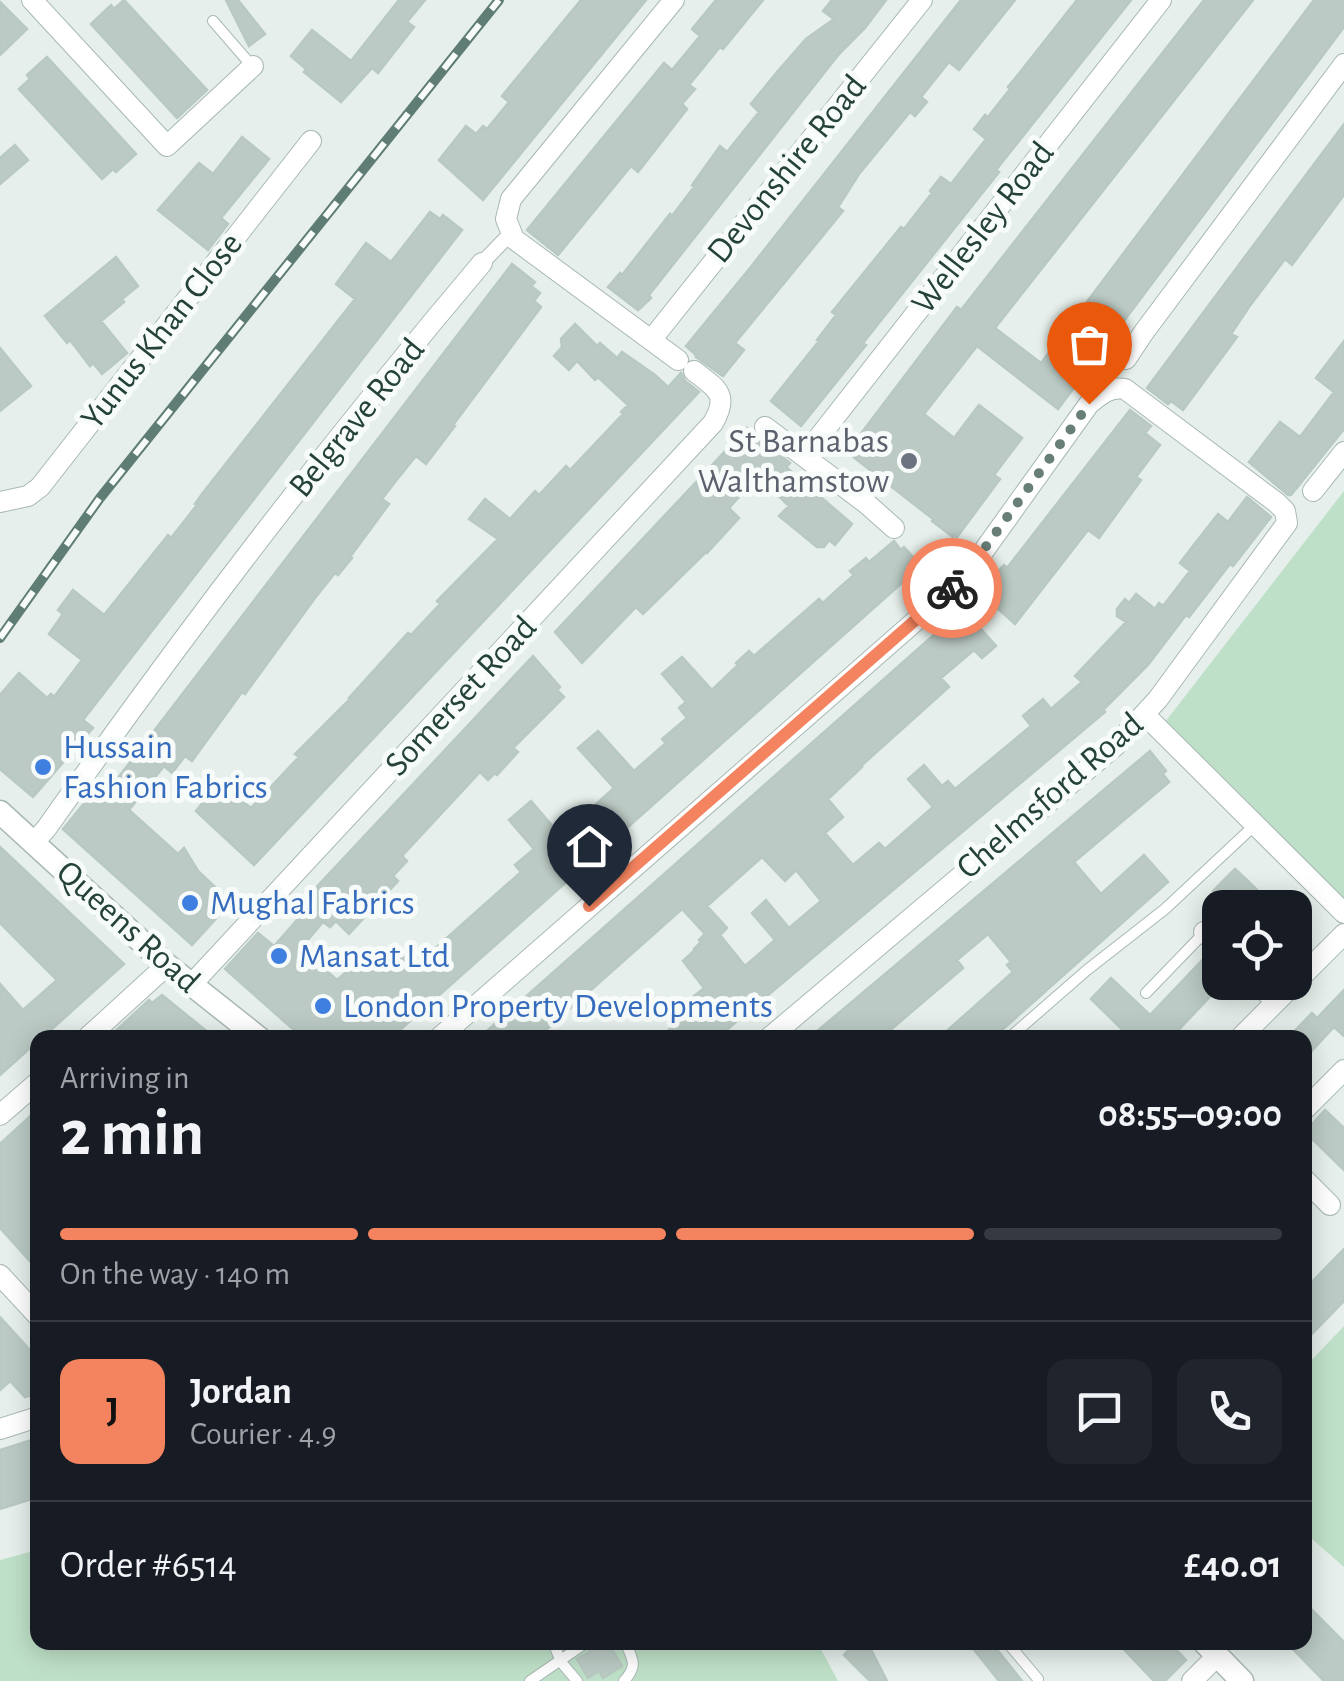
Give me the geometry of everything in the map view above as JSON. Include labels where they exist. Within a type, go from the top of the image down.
[{"type":"street","points":[[32,0],[166,146],[253,66]]},
{"type":"street","points":[[652,339],[521,245],[510,234],[506,219],[511,199],[674,0]]},
{"type":"street","name":"Devonshire Road","points":[[652,339],[922,0]]},
{"type":"street","name":"Wellesley Road","points":[[805,455],[1161,0]]},
{"type":"street","points":[[1126,359],[1344,64]]},
{"type":"street","name":"Yunus Khan Close","points":[[0,502],[28,496],[40,487],[311,141]]},
{"type":"street","name":"Belgrave Road","points":[[34,842],[302,486],[482,263],[510,234]]},
{"type":"street","name":"Somerset Road","points":[[191,985],[720,412],[721,400],[715,387],[652,339]]},
{"type":"street","name":"Chelmsford Road","points":[[448,1030],[952,589],[1089,404],[1102,393],[1125,389],[1277,503],[1287,515],[1281,534],[1144,715],[1114,746],[778,1030]]},
{"type":"street","points":[[765,426],[894,528]]},
{"type":"street","points":[[1313,491],[1344,452]]},
{"type":"street","points":[[1144,715],[1344,913]]},
{"type":"street","name":"Queens Road","points":[[2,817],[166,965],[248,1030]]},
{"type":"street","points":[[1248,1030],[1344,934]]},
{"type":"street","points":[[96,1030],[166,965]]},
{"type":"street","points":[[1312,1103],[1344,1070]]},
{"type":"street","points":[[0,1115],[30,1089]]},
{"type":"street","points":[[1312,1187],[1330,1205]]},
{"type":"street","points":[[0,1275],[30,1307]]},
{"type":"street","points":[[0,1429],[30,1420]]},
{"type":"street","points":[[1192,1681],[1210,1650],[1242,1681]]},
{"type":"lane","points":[[213,22],[253,66]]},
{"type":"lane","points":[[1017,1030],[1165,908],[1256,824]]},
{"type":"lane","points":[[1146,992],[1202,948]]},
{"type":"lane","points":[[557,1650],[576,1681]]},
{"type":"lane","points":[[530,1681],[576,1650]]},
{"type":"lane","points":[[624,1681],[632,1672],[629,1650]]},
{"type":"lane","points":[[1014,1650],[1038,1679]]},
{"type":"green space","points":[[1344,491],[1344,902],[1165,722]]},
{"type":"green space","points":[[1344,1326],[1344,1567],[1312,1539],[1312,1360]]},
{"type":"green space","points":[[30,1552],[30,1650],[821,1650],[838,1681],[0,1681],[0,1560]]},
{"type":"building","points":[[124,0],[207,90],[177,118],[91,24],[111,5],[114,9]]},
{"type":"building","points":[[226,0],[238,0],[265,34],[249,46]]},
{"type":"building","points":[[399,0],[425,0],[407,22],[414,27],[378,73],[372,68],[341,102],[291,56],[312,30],[351,61]]},
{"type":"building","points":[[581,0],[646,0],[483,200],[439,160],[466,126],[476,134],[483,126],[487,129],[509,102],[502,96]]},
{"type":"building","points":[[716,0],[763,0],[689,85],[695,89],[682,104],[687,109],[638,172],[631,166],[558,255],[527,230],[664,63],[672,70],[700,36],[692,29]]},
{"type":"building","points":[[832,0],[886,0],[638,310],[608,287],[672,216],[720,146],[727,152],[759,112],[751,104],[777,72],[806,39],[834,19],[823,11]]},
{"type":"building","points":[[961,0],[1015,0],[959,70],[949,62],[921,97],[927,102],[915,116],[910,112],[859,174],[838,207],[843,211],[735,343],[744,350],[723,376],[686,346]]},
{"type":"building","points":[[1077,0],[1131,0],[801,426],[771,401],[819,341],[836,315],[832,312],[901,227],[904,229],[941,177],[951,184],[986,139],[974,129],[985,115],[988,117]]},
{"type":"building","points":[[1204,0],[1253,0],[995,328],[1041,363],[1314,0],[1344,0],[1344,27],[1058,409],[977,346],[924,414],[954,438],[979,405],[1022,438],[994,475],[1000,479],[957,537],[953,537],[847,452],[957,307],[961,310]]},
{"type":"building","points":[[0,2],[27,29],[0,55]]},
{"type":"building","points":[[47,57],[136,154],[116,172],[113,169],[102,179],[19,89],[30,79],[27,75]]},
{"type":"building","points":[[1344,124],[1344,195],[1292,265],[1285,259],[1249,307],[1231,334],[1237,337],[1183,410],[1171,401],[1168,404],[1147,388]]},
{"type":"building","points":[[242,137],[269,159],[221,218],[228,224],[208,250],[158,210],[199,163],[213,174]]},
{"type":"building","points":[[15,145],[28,160],[0,184],[0,158]]},
{"type":"building","points":[[430,212],[440,219],[443,215],[462,230],[83,720],[93,728],[33,797],[0,769],[0,695],[19,673],[47,698],[51,694],[54,697],[82,660],[49,634],[63,614],[58,610],[73,590],[104,615],[168,535],[171,538],[355,299],[336,284],[366,243],[391,262]]},
{"type":"building","points":[[116,257],[138,286],[101,321],[127,353],[102,374],[93,363],[90,366],[70,340],[67,343],[45,316]]},
{"type":"building","points":[[512,264],[535,282],[531,286],[540,293],[534,301],[541,307],[426,464],[416,456],[395,482],[382,499],[389,504],[352,558],[315,598],[192,761],[185,756],[172,773],[164,766],[129,810],[178,854],[184,848],[198,871],[231,902],[192,945],[63,829],[100,784],[108,791]]},
{"type":"building","points":[[575,324],[597,346],[600,343],[617,358],[622,352],[668,387],[681,373],[699,392],[254,865],[196,811],[218,783],[251,808],[299,757],[295,754],[498,539],[469,519],[485,499],[510,519],[535,491],[539,495],[566,466],[570,470],[623,414],[628,405],[598,377],[595,380],[577,361],[569,370],[554,356],[562,347],[561,339]]},
{"type":"building","points":[[1344,341],[1344,429],[1288,495],[1249,462],[1280,422],[1300,437],[1334,392],[1316,378]]},
{"type":"building","points":[[0,348],[31,386],[0,411]]},
{"type":"building","points":[[1130,410],[1151,426],[1145,433],[1160,445],[1136,477],[1141,480],[1099,538],[1088,530],[1015,624],[979,592],[1004,565],[1007,568]]},
{"type":"building","points":[[747,428],[790,463],[786,467],[852,524],[835,545],[829,540],[824,547],[817,547],[779,516],[789,506],[758,476],[729,508],[739,518],[707,553],[643,614],[636,607],[582,663],[555,632]]},
{"type":"building","points":[[1247,497],[1271,517],[1105,712],[727,1030],[669,1030],[688,1014],[682,1006],[704,988],[683,961],[705,934],[682,909],[546,1030],[488,1030],[963,609],[996,646],[982,658],[974,650],[941,678],[949,687],[828,799],[843,817],[825,833],[853,865],[879,843],[885,849],[933,807],[908,779],[924,765],[942,786],[948,781],[955,789],[1031,726],[1023,716],[1043,699],[1051,709],[1082,682],[1075,676],[1126,622],[1117,616],[1125,599],[1129,603],[1136,594],[1155,609],[1159,603],[1163,606],[1190,571],[1180,563],[1218,514],[1228,522]],"holes":[[[762,857],[785,881],[796,870],[821,901],[789,928],[766,900],[752,913],[775,940],[745,966],[720,935],[727,928],[707,906]]]},
{"type":"building","points":[[894,541],[921,566],[400,1030],[294,1030],[225,969],[258,933],[274,946],[304,912],[298,907],[533,656],[564,697],[513,748],[518,752],[497,775],[488,780],[480,772],[402,856],[407,861],[393,876],[398,881],[349,934],[336,921],[330,927],[323,922],[301,948],[337,980],[366,955],[382,973],[405,953],[415,964],[421,961],[521,872],[515,865],[534,849],[509,820],[531,801],[561,836],[614,788],[578,748],[598,731],[634,771],[666,743],[662,739],[687,718],[679,708],[686,702],[662,674],[682,657],[712,690],[749,651],[754,656],[819,599],[823,603],[854,575],[850,571],[866,558],[869,562]]},
{"type":"building","points":[[1150,751],[1166,771],[1163,774],[1169,782],[1074,862],[1101,894],[1144,855],[1168,882],[1002,1030],[948,1030],[1013,972],[1007,965],[1011,962],[988,934],[957,960],[963,968],[890,1030],[819,1030]]},
{"type":"building","points":[[0,847],[124,964],[51,1030],[30,1030],[30,1048],[0,1075],[0,984],[23,1010],[57,980],[0,923]]},
{"type":"building","points":[[1235,869],[1257,890],[1214,890]]},
{"type":"building","points":[[1202,960],[1202,1000],[1207,1000],[1179,1030],[1123,1030],[1091,999],[1111,978],[1150,1015]]},
{"type":"building","points":[[1344,990],[1344,1036],[1334,1027],[1312,1051],[1312,1030],[1296,1030],[1312,1013],[1317,1018]]},
{"type":"building","points":[[162,995],[205,1030],[117,1030],[149,1000],[152,1003]]},
{"type":"building","points":[[1325,1110],[1344,1128],[1344,1170],[1312,1139],[1312,1124]]},
{"type":"building","points":[[30,1116],[30,1261],[0,1228],[0,1144]]},
{"type":"building","points":[[1344,1249],[1344,1301],[1312,1334],[1312,1282]]},
{"type":"building","points":[[0,1317],[30,1350],[30,1395],[25,1397],[10,1381],[0,1390]]},
{"type":"building","points":[[30,1441],[30,1500],[0,1509],[0,1450]]},
{"type":"building","points":[[1312,1610],[1344,1642],[1344,1681],[1324,1681],[1294,1650],[1312,1650]]},
{"type":"building","points":[[613,1650],[622,1666],[603,1678],[599,1671],[588,1678],[577,1659],[589,1652]]},
{"type":"building","points":[[849,1650],[871,1650],[887,1681],[870,1681],[844,1655]]},
{"type":"building","points":[[974,1650],[997,1650],[1022,1681],[999,1681]]},
{"type":"building","points":[[1125,1650],[1177,1650],[1186,1660],[1165,1681],[1154,1681]]},
{"type":"railway","points":[[0,638],[100,498],[499,0]]},
{"type":"way so far","points":[[952,588],[968,572],[1089,404]]},
{"type":"place","name":"St Barnabas Walthamstow","points":[[909,461]]},
{"type":"place","name":"Hussain Fashion Fabrics","points":[[43,767]]},
{"type":"place","name":"Mughal Fabrics","points":[[190,903]]},
{"type":"place","name":"Mansat Ltd","points":[[279,956]]},
{"type":"place","name":"London Property Developments","points":[[323,1006]]},
{"type":"route","points":[[589,906],[952,588]]}]
